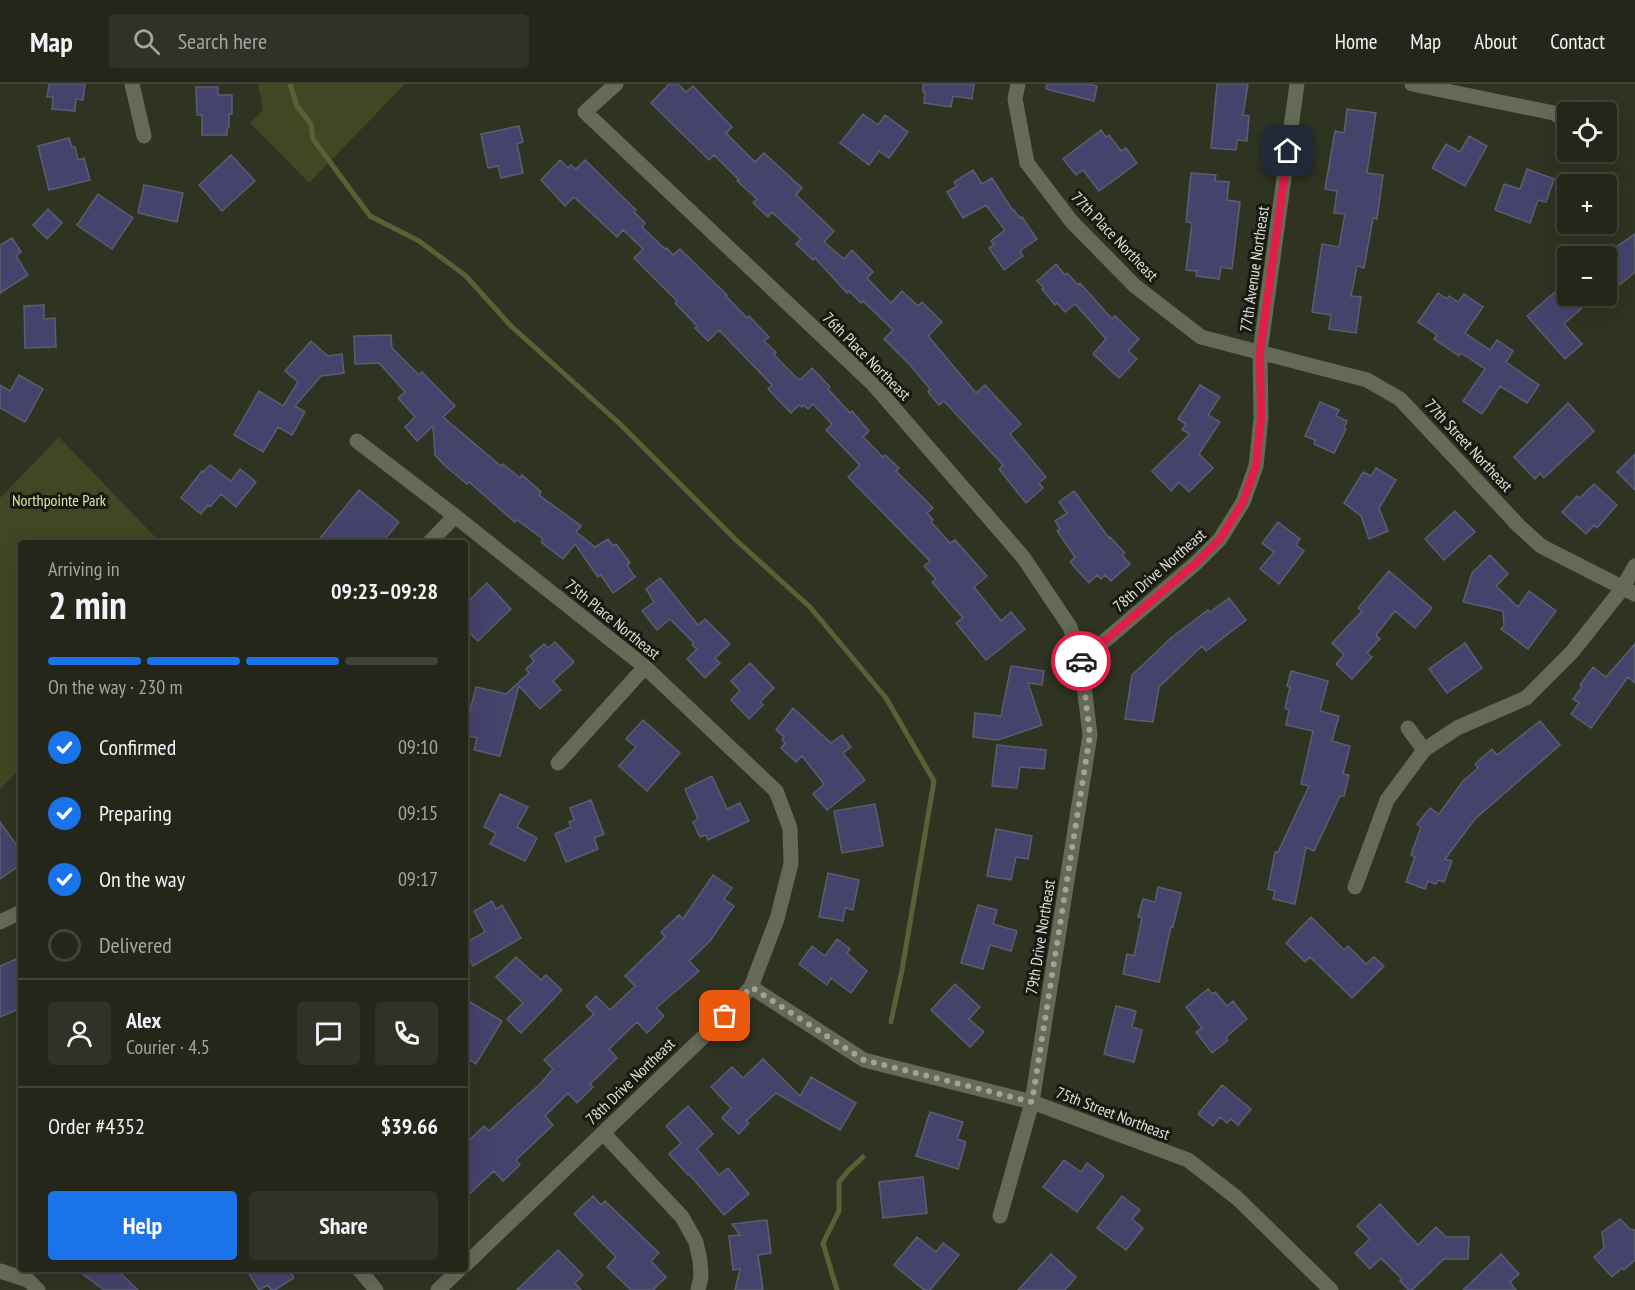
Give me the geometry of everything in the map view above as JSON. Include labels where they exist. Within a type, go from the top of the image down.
[{"type":"street","points":[[132,84],[144,136]]},
{"type":"street","name":"76th Place Northeast","points":[[616,84],[585,112],[873,384],[1023,557],[1070,627],[1081,660]]},
{"type":"street","name":"77th Place Northeast","points":[[1018,84],[1015,99],[1027,163],[1072,222],[1135,286],[1201,337],[1260,352]]},
{"type":"street","name":"77th Avenue Northeast","points":[[1260,352],[1297,84]]},
{"type":"street","points":[[1412,84],[1557,115]]},
{"type":"street","name":"77th Street Northeast","points":[[1260,352],[1367,381],[1400,399],[1519,526],[1541,546],[1628,592]]},
{"type":"street","name":"78th Drive Northeast","points":[[1081,660],[1195,564],[1220,539],[1243,502],[1256,466],[1260,428],[1260,352]]},
{"type":"street","name":"75th Place Northeast","points":[[357,441],[645,667],[776,791],[790,828],[791,864]]},
{"type":"street","points":[[432,540],[455,516]]},
{"type":"street","points":[[1355,887],[1387,800],[1424,750],[1457,728],[1526,698],[1628,592],[1635,566]]},
{"type":"street","name":"79th Drive Northeast","points":[[1000,1216],[1032,1102],[1090,735],[1081,660]]},
{"type":"street","points":[[558,763],[645,667]]},
{"type":"street","points":[[1408,728],[1424,750]]},
{"type":"street","name":"78th Drive Northeast","points":[[468,1261],[725,1016],[751,987],[777,919],[791,864]]},
{"type":"street","points":[[0,922],[18,913]]},
{"type":"street","name":"75th Street Northeast","points":[[751,987],[864,1060],[1032,1102],[1188,1160],[1237,1197],[1331,1290]]},
{"type":"street","points":[[603,1133],[682,1217],[696,1242],[701,1277],[698,1290]]},
{"type":"street","points":[[1,1271],[28,1280],[38,1290]]},
{"type":"street","points":[[361,1272],[376,1290]]},
{"type":"street","points":[[438,1290],[457,1272]]},
{"type":"green space","points":[[258,84],[405,84],[309,183],[250,123],[263,110]]},
{"type":"green space","name":"Northpointe Park","points":[[59,437],[158,540],[18,540],[18,771],[0,789],[0,498]]},
{"type":"building","points":[[49,84],[85,84],[83,100],[76,99],[75,111],[52,109],[53,97],[47,97]]},
{"type":"building","points":[[669,84],[678,84],[686,92],[693,86],[732,127],[726,133],[755,162],[764,153],[802,188],[796,195],[834,231],[824,242],[844,259],[852,250],[873,272],[867,278],[891,303],[902,291],[918,306],[922,302],[942,322],[928,336],[976,393],[985,385],[1021,424],[1010,434],[1046,477],[1039,483],[1043,488],[1026,503],[999,469],[1003,465],[944,401],[939,405],[928,392],[930,389],[911,366],[884,339],[893,330],[863,301],[861,303],[849,291],[847,293],[815,258],[813,260],[796,244],[801,239],[772,212],[768,217],[753,203],[757,199],[714,155],[709,160],[651,103]]},
{"type":"building","points":[[923,84],[974,84],[972,99],[953,96],[951,107],[924,103]]},
{"type":"building","points":[[1047,84],[1097,86],[1094,101],[1046,89]]},
{"type":"building","points":[[1217,84],[1248,84],[1243,115],[1249,116],[1247,141],[1237,140],[1236,150],[1211,148]]},
{"type":"building","points":[[196,87],[218,87],[218,95],[232,95],[232,114],[229,114],[227,135],[202,135],[202,115],[197,115]]},
{"type":"building","points":[[1347,109],[1376,113],[1367,173],[1383,175],[1377,219],[1373,218],[1364,268],[1357,266],[1351,296],[1361,297],[1356,333],[1329,329],[1331,315],[1312,312],[1322,244],[1339,247],[1345,214],[1334,213],[1337,191],[1325,189],[1335,131],[1344,133]]},
{"type":"building","points":[[863,114],[878,125],[885,115],[908,132],[889,158],[879,151],[869,165],[840,143]]},
{"type":"building","points":[[519,126],[523,142],[517,144],[523,173],[501,178],[498,166],[488,168],[481,134]]},
{"type":"building","points":[[1101,130],[1106,137],[1109,135],[1121,151],[1126,148],[1137,163],[1099,191],[1083,170],[1076,175],[1063,159]]},
{"type":"building","points":[[1469,136],[1487,146],[1465,186],[1432,168],[1446,144],[1460,152]]},
{"type":"building","points":[[69,138],[72,147],[75,147],[78,160],[84,158],[90,180],[49,190],[38,146]]},
{"type":"building","points":[[231,155],[255,181],[222,211],[199,185]]},
{"type":"building","points":[[560,160],[568,168],[571,165],[576,169],[585,160],[636,210],[634,212],[645,223],[642,227],[665,249],[667,248],[673,255],[680,249],[747,318],[749,316],[769,337],[764,341],[776,352],[774,355],[796,377],[800,380],[812,368],[830,387],[828,389],[850,413],[852,411],[869,431],[863,437],[883,457],[885,455],[899,468],[896,471],[933,508],[927,513],[933,520],[931,522],[950,543],[955,540],[987,576],[974,587],[1001,621],[1011,612],[1025,629],[986,660],[956,623],[963,618],[932,582],[936,579],[924,566],[930,561],[848,477],[860,465],[826,430],[832,424],[813,404],[808,409],[804,405],[802,407],[799,405],[791,413],[768,389],[772,385],[719,330],[708,341],[675,303],[677,301],[634,258],[643,249],[623,230],[617,237],[574,197],[565,206],[541,180]]},
{"type":"building","points":[[1527,169],[1554,179],[1546,202],[1538,200],[1530,223],[1495,210],[1504,184],[1520,189]]},
{"type":"building","points":[[973,170],[982,184],[992,178],[1013,211],[1020,218],[1022,217],[1037,239],[1020,251],[1023,256],[1004,270],[989,248],[994,245],[991,241],[1005,230],[986,205],[963,218],[947,192],[957,186],[954,182]]},
{"type":"building","points":[[1191,173],[1216,175],[1215,181],[1229,182],[1227,200],[1240,202],[1232,269],[1221,267],[1219,279],[1196,276],[1197,271],[1186,270],[1192,223],[1186,222]]},
{"type":"building","points":[[144,185],[183,193],[177,222],[138,213]]},
{"type":"building","points":[[98,194],[133,218],[112,249],[77,225]]},
{"type":"building","points":[[48,209],[62,223],[47,239],[33,225]]},
{"type":"building","points":[[1635,234],[1635,272],[1617,287],[1617,246]]},
{"type":"building","points":[[12,238],[21,252],[16,256],[28,275],[0,293],[0,245]]},
{"type":"building","points":[[1056,264],[1065,275],[1067,273],[1078,285],[1080,283],[1112,319],[1115,316],[1139,339],[1128,351],[1137,359],[1119,378],[1093,354],[1106,339],[1075,304],[1065,312],[1057,303],[1055,305],[1037,281]]},
{"type":"building","points":[[1557,290],[1557,306],[1580,306],[1582,308],[1564,324],[1582,344],[1565,359],[1527,316]]},
{"type":"building","points":[[1438,293],[1458,302],[1464,294],[1483,307],[1465,333],[1490,350],[1497,340],[1513,351],[1506,362],[1539,385],[1527,403],[1500,386],[1482,414],[1463,401],[1485,369],[1461,353],[1459,356],[1434,339],[1437,335],[1418,322]]},
{"type":"building","points":[[44,305],[44,319],[55,318],[56,347],[25,348],[24,306]]},
{"type":"building","points":[[391,335],[392,348],[419,375],[422,372],[455,406],[443,417],[501,466],[503,464],[520,478],[522,475],[541,492],[539,495],[581,526],[576,532],[595,547],[608,539],[613,546],[616,544],[630,563],[627,565],[635,577],[613,593],[601,575],[598,577],[575,544],[563,559],[541,542],[543,539],[517,520],[515,522],[469,482],[467,484],[444,465],[435,455],[433,426],[417,441],[405,427],[415,417],[398,398],[405,392],[379,363],[355,364],[354,336]]},
{"type":"building","points":[[311,341],[328,356],[342,354],[344,373],[321,376],[295,406],[305,412],[292,435],[278,427],[263,452],[234,435],[259,391],[283,406],[298,382],[285,371]]},
{"type":"building","points":[[19,375],[43,389],[25,422],[0,408],[0,385],[10,391]]},
{"type":"building","points":[[1200,385],[1220,397],[1208,415],[1220,422],[1199,454],[1213,468],[1189,492],[1179,482],[1171,491],[1152,471],[1190,434],[1182,430],[1186,424],[1178,419]]},
{"type":"building","points":[[1320,402],[1339,410],[1336,416],[1347,421],[1344,428],[1346,429],[1334,453],[1314,444],[1315,440],[1305,436]]},
{"type":"building","points":[[1568,403],[1594,431],[1544,478],[1540,473],[1535,479],[1514,457]]},
{"type":"building","points":[[1635,454],[1635,490],[1617,472]]},
{"type":"building","points":[[210,465],[231,481],[240,469],[256,482],[236,507],[221,494],[201,514],[181,498],[202,471]]},
{"type":"building","points":[[1376,468],[1396,480],[1379,508],[1388,531],[1369,539],[1361,516],[1344,503],[1363,472],[1371,476]]},
{"type":"building","points":[[1594,484],[1617,505],[1597,528],[1594,525],[1586,534],[1562,512],[1577,496],[1580,498]]},
{"type":"building","points":[[359,490],[399,522],[384,540],[318,540]]},
{"type":"building","points":[[1074,491],[1109,538],[1125,553],[1122,555],[1130,564],[1111,581],[1105,575],[1101,579],[1097,575],[1089,583],[1070,562],[1075,557],[1057,531],[1060,529],[1055,521],[1067,513],[1059,502]]},
{"type":"building","points":[[1455,511],[1475,532],[1444,560],[1425,539]]},
{"type":"building","points":[[1278,522],[1300,539],[1296,545],[1304,551],[1279,584],[1260,569],[1274,552],[1262,543]]},
{"type":"building","points":[[1490,555],[1508,574],[1496,586],[1518,607],[1529,591],[1556,611],[1528,649],[1501,629],[1504,626],[1503,611],[1463,602],[1472,573]]},
{"type":"building","points":[[1389,571],[1432,608],[1415,628],[1395,611],[1376,635],[1380,639],[1367,653],[1372,657],[1352,679],[1336,664],[1344,655],[1332,643],[1362,611],[1358,608]]},
{"type":"building","points":[[660,578],[698,625],[705,619],[730,644],[715,658],[720,663],[705,678],[687,659],[697,649],[692,645],[694,643],[670,619],[657,630],[642,611],[654,602],[646,589]]},
{"type":"building","points":[[487,583],[511,609],[478,641],[468,631],[468,601]]},
{"type":"building","points":[[1229,598],[1246,620],[1206,651],[1202,646],[1159,687],[1153,722],[1125,719],[1132,675],[1171,638],[1208,610],[1210,612]]},
{"type":"building","points":[[555,642],[574,662],[553,681],[561,690],[540,709],[519,686],[500,756],[474,750],[477,738],[468,736],[468,718],[476,687],[506,694],[529,673],[526,669],[534,661],[530,656],[544,644],[548,648]]},
{"type":"building","points":[[1465,643],[1482,668],[1447,693],[1429,669]]},
{"type":"building","points":[[1635,644],[1635,683],[1628,677],[1591,728],[1571,714],[1579,703],[1573,699],[1593,667],[1606,677]]},
{"type":"building","points":[[750,663],[774,688],[760,702],[763,705],[749,719],[731,700],[740,691],[731,681]]},
{"type":"building","points":[[1011,666],[1044,671],[1042,685],[1028,683],[1042,725],[998,740],[973,737],[975,713],[1001,716]]},
{"type":"building","points":[[1291,671],[1328,681],[1320,711],[1339,716],[1332,741],[1350,746],[1343,774],[1349,775],[1344,796],[1340,796],[1314,851],[1306,847],[1295,904],[1273,899],[1275,891],[1268,889],[1275,852],[1278,852],[1309,786],[1301,784],[1313,731],[1286,725],[1289,710],[1285,708],[1290,687],[1287,686]]},
{"type":"building","points":[[793,708],[831,743],[842,735],[851,747],[843,753],[865,780],[827,810],[813,794],[824,784],[802,756],[796,762],[781,748],[785,743],[782,740],[784,737],[776,730]]},
{"type":"building","points":[[643,720],[680,753],[647,791],[619,766],[636,747],[626,739]]},
{"type":"building","points":[[1540,721],[1560,745],[1475,819],[1445,859],[1452,861],[1444,882],[1438,880],[1436,884],[1428,881],[1425,889],[1406,882],[1415,857],[1411,855],[1421,827],[1417,824],[1430,808],[1439,814],[1463,781],[1478,768],[1475,764],[1492,749],[1497,755]]},
{"type":"building","points":[[997,745],[1046,750],[1044,769],[1020,767],[1017,788],[992,786]]},
{"type":"building","points":[[712,776],[727,809],[740,803],[749,821],[708,840],[706,835],[700,837],[693,822],[698,819],[685,789]]},
{"type":"building","points":[[500,794],[528,807],[517,827],[537,838],[525,861],[490,844],[496,833],[484,827]]},
{"type":"building","points":[[591,800],[604,834],[594,838],[598,849],[566,862],[555,834],[571,827],[569,822],[574,820],[570,808]]},
{"type":"building","points":[[875,804],[883,846],[842,853],[834,811]]},
{"type":"building","points":[[0,822],[18,847],[18,866],[0,879]]},
{"type":"building","points":[[996,829],[1032,836],[1028,859],[1016,857],[1011,880],[987,876]]},
{"type":"building","points":[[828,873],[859,880],[853,910],[845,908],[843,921],[819,917]]},
{"type":"building","points":[[713,875],[732,888],[724,899],[734,906],[710,941],[689,961],[699,971],[656,1008],[664,1016],[647,1033],[637,1022],[609,1049],[617,1058],[590,1084],[593,1087],[577,1103],[568,1093],[545,1116],[553,1125],[516,1160],[520,1165],[503,1181],[494,1171],[468,1195],[468,1141],[484,1126],[489,1131],[541,1083],[553,1069],[544,1060],[594,1014],[586,1006],[596,996],[610,1010],[635,986],[625,976],[665,937],[661,932],[679,915],[683,919]]},
{"type":"building","points":[[1158,887],[1181,893],[1159,982],[1123,974],[1127,954],[1134,956],[1142,918],[1138,917],[1143,899],[1155,902]]},
{"type":"building","points":[[492,901],[496,909],[502,905],[521,938],[473,966],[468,957],[468,941],[485,932],[474,911]]},
{"type":"building","points":[[978,905],[997,910],[993,924],[1017,931],[1011,951],[990,945],[983,969],[961,963]]},
{"type":"building","points":[[1311,917],[1344,950],[1348,946],[1366,964],[1374,957],[1384,966],[1352,998],[1310,957],[1305,962],[1286,943]]},
{"type":"building","points":[[837,939],[850,949],[847,953],[867,971],[851,993],[831,978],[827,985],[799,964],[812,946],[825,956]]},
{"type":"building","points":[[516,957],[541,980],[546,975],[562,990],[521,1033],[507,1019],[523,1003],[496,977]]},
{"type":"building","points":[[16,959],[18,963],[18,1009],[0,1017],[0,966]]},
{"type":"building","points":[[955,984],[980,1007],[969,1019],[984,1032],[970,1047],[931,1010]]},
{"type":"building","points":[[1208,989],[1212,994],[1215,992],[1227,1006],[1233,1001],[1247,1019],[1226,1037],[1228,1040],[1212,1053],[1196,1032],[1202,1028],[1186,1007]]},
{"type":"building","points":[[470,1002],[502,1021],[476,1064],[468,1059],[468,1005]]},
{"type":"building","points":[[1116,1006],[1136,1011],[1132,1027],[1142,1030],[1134,1062],[1104,1054]]},
{"type":"building","points":[[763,1059],[800,1096],[811,1077],[856,1103],[840,1130],[776,1093],[746,1121],[749,1123],[739,1134],[722,1118],[731,1108],[711,1087],[732,1067],[743,1078]]},
{"type":"building","points":[[1222,1085],[1251,1109],[1238,1125],[1231,1119],[1227,1123],[1220,1117],[1213,1126],[1198,1114]]},
{"type":"building","points":[[688,1106],[713,1134],[697,1149],[719,1175],[728,1168],[749,1194],[724,1215],[669,1154],[681,1143],[666,1126]]},
{"type":"building","points":[[930,1112],[963,1122],[957,1139],[966,1142],[958,1169],[916,1156]]},
{"type":"building","points":[[1064,1160],[1081,1172],[1087,1163],[1104,1176],[1077,1212],[1043,1187]]},
{"type":"building","points":[[923,1177],[927,1213],[883,1218],[879,1182]]},
{"type":"building","points":[[593,1196],[601,1205],[605,1201],[659,1253],[651,1261],[666,1277],[653,1290],[631,1290],[607,1267],[616,1257],[574,1214]]},
{"type":"building","points":[[1122,1196],[1140,1210],[1132,1219],[1143,1228],[1126,1250],[1097,1228]]},
{"type":"building","points":[[1380,1204],[1418,1245],[1436,1227],[1446,1237],[1469,1237],[1468,1259],[1444,1259],[1412,1290],[1400,1281],[1402,1279],[1381,1258],[1370,1269],[1355,1253],[1370,1239],[1357,1226]]},
{"type":"building","points":[[1620,1219],[1630,1229],[1635,1230],[1635,1260],[1612,1277],[1594,1257],[1604,1248],[1602,1232]]},
{"type":"building","points":[[767,1220],[771,1253],[758,1255],[763,1290],[735,1290],[740,1269],[733,1270],[729,1236],[740,1235],[732,1224]]},
{"type":"building","points":[[917,1237],[936,1252],[943,1243],[959,1255],[930,1290],[924,1290],[894,1265]]},
{"type":"building","points":[[558,1250],[583,1275],[575,1283],[581,1290],[517,1290]]},
{"type":"building","points":[[1051,1254],[1076,1277],[1065,1290],[1018,1290]]},
{"type":"building","points":[[1501,1254],[1519,1274],[1510,1282],[1516,1290],[1463,1290]]},
{"type":"building","points":[[80,1272],[119,1272],[138,1290],[104,1290]]},
{"type":"building","points":[[248,1272],[291,1272],[294,1278],[275,1290],[271,1290],[268,1285],[259,1290]]},
{"type":"waterway","points":[[290,84],[297,106],[311,124],[313,139],[370,216],[419,241],[466,276],[511,326],[620,424],[737,541],[810,607],[886,698],[934,781],[891,1022]]},
{"type":"waterway","points":[[837,1290],[823,1243],[839,1211],[839,1182],[863,1157]]},
{"type":"way so far","points":[[725,1016],[751,987],[864,1060],[1032,1102],[1090,735],[1081,661]]},
{"type":"route","points":[[1081,661],[1195,564],[1220,539],[1243,502],[1256,466],[1261,418],[1260,352],[1288,151]]}]
